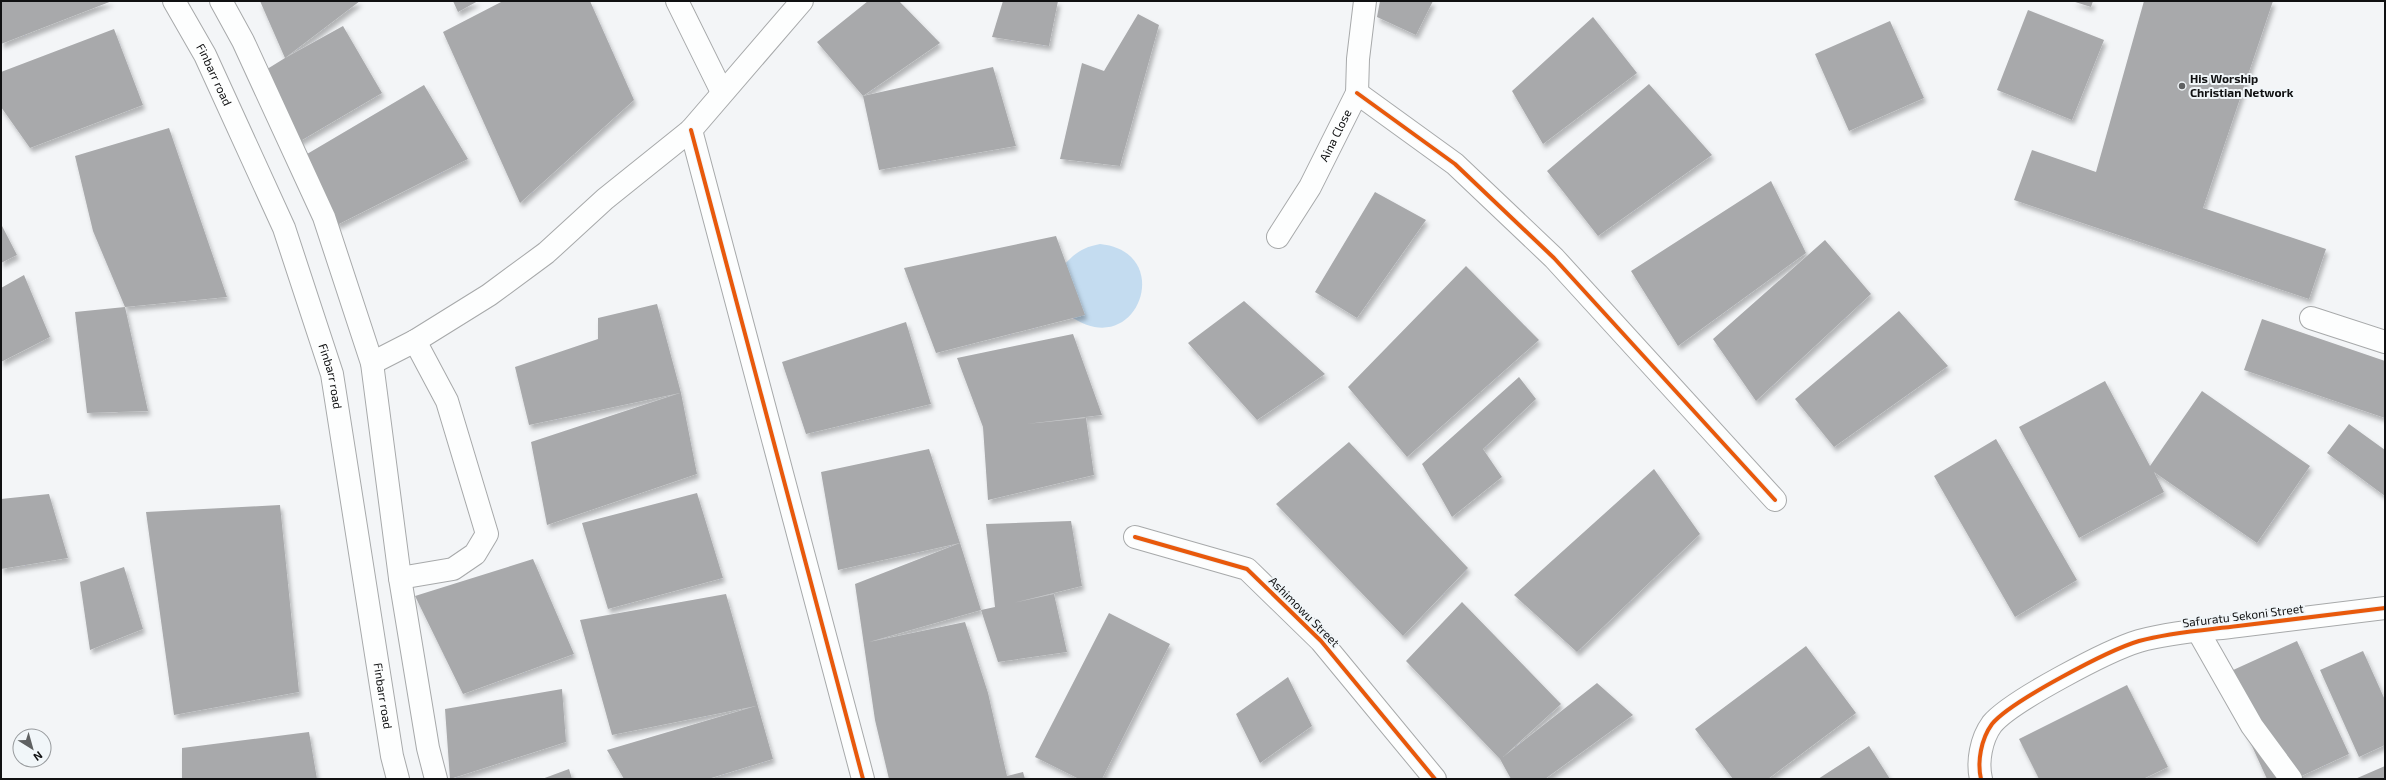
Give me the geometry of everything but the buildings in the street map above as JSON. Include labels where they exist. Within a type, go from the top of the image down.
[{"type":"street","name":"Finbarr road","points":[[174,1],[205,55],[284,228],[332,374],[390,748],[398,779]]},
{"type":"street","points":[[221,1],[243,41],[324,217],[372,363],[400,578],[428,748],[436,779]]},
{"type":"street","points":[[677,1],[722,92]]},
{"type":"street","points":[[372,363],[415,341],[489,295],[546,253],[605,199],[691,130],[722,92],[802,1]]},
{"type":"street","name":"Aina Close","points":[[1278,237],[1310,187],[1357,93],[1358,59],[1365,1]]},
{"type":"street","points":[[1357,93],[1456,164],[1548,253],[1775,500]]},
{"type":"street","points":[[691,130],[863,779]]},
{"type":"street","points":[[2311,318],[2385,342]]},
{"type":"street","points":[[400,578],[453,569],[474,554],[487,534],[447,402],[415,341]]},
{"type":"street","name":"Ashimowu Street","points":[[1135,537],[1247,569],[1321,641],[1435,779]]},
{"type":"street","name":"Safuratu Sekoni Street","points":[[1981,779],[1978,767],[1982,747],[1992,724],[2014,707],[2083,666],[2139,642],[2198,631],[2385,608]]},
{"type":"street","points":[[2198,631],[2252,726],[2291,779]]},
{"type":"shaded area","points":[[1100,244],[1124,251],[1137,266],[1142,283],[1139,301],[1129,317],[1113,326],[1093,327],[1069,315],[1065,264],[1081,251]]},
{"type":"cycle path","points":[[1357,93],[1455,164],[1554,258],[1775,500]]},
{"type":"cycle path","points":[[691,130],[863,779]]},
{"type":"cycle path","points":[[1135,537],[1247,569],[1321,641],[1435,779]]},
{"type":"cycle path","points":[[1981,779],[1979,765],[1981,751],[1985,737],[1992,724],[2019,703],[2061,677],[2125,646],[2139,641],[2176,633],[2385,608]]},
{"type":"place","name":"His Worship Christian Network","points":[[2182,86]]}]
